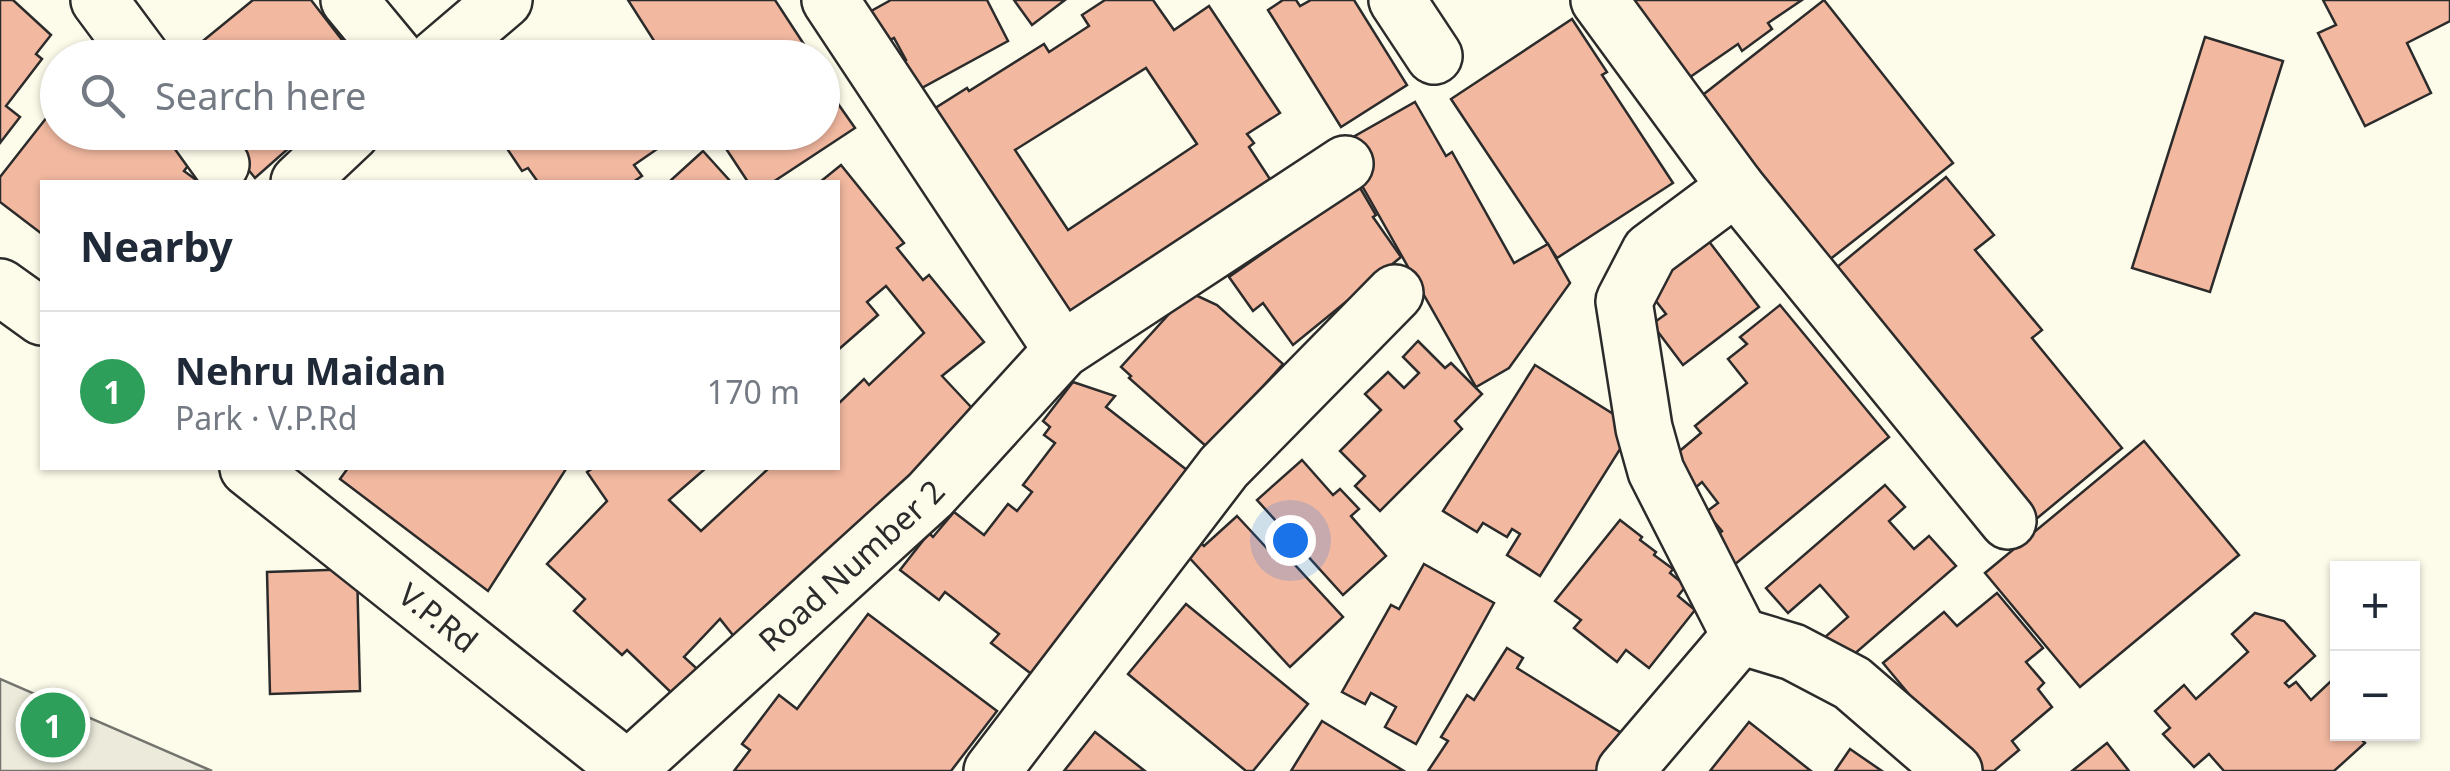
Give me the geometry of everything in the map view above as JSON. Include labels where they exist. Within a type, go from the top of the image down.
[{"type":"street","points":[[99,0],[129,40]]},
{"type":"street","points":[[349,0],[382,40]]},
{"type":"street","points":[[457,40],[504,0]]},
{"type":"street","points":[[830,0],[1062,350]]},
{"type":"street","points":[[1397,0],[1434,56]]},
{"type":"street","points":[[1599,0],[1736,187],[2008,521]]},
{"type":"street","points":[[300,180],[333,150]]},
{"type":"street","name":"Road Number 2","points":[[628,771],[930,495],[1062,350],[1345,164]]},
{"type":"street","points":[[1736,187],[1650,251],[1624,301],[1644,428],[1656,470],[1740,636],[1793,652],[1852,683],[1954,771]]},
{"type":"street","points":[[0,288],[40,316]]},
{"type":"street","points":[[992,771],[1224,466],[1395,292]]},
{"type":"street","name":"V.P.Rd","points":[[251,470],[628,771]]},
{"type":"street","points":[[1626,771],[1740,636]]},
{"type":"shaded area","points":[[0,679],[212,771],[0,771]]},
{"type":"building","points":[[0,0],[13,0],[51,35],[40,40],[36,54],[40,62],[6,106],[20,117],[0,143]]},
{"type":"building","points":[[253,0],[311,0],[342,40],[204,40]]},
{"type":"building","points":[[628,0],[775,0],[801,40],[654,40]]},
{"type":"building","points":[[891,0],[987,0],[1008,41],[907,96],[892,68],[906,60],[894,38],[880,45],[864,15]]},
{"type":"building","points":[[1014,0],[1065,0],[1032,25]]},
{"type":"building","points":[[1105,0],[1153,0],[1174,30],[1209,6],[1280,113],[1247,134],[1254,143],[1249,147],[1277,190],[1067,338],[929,112],[1044,44],[1049,52],[1089,26],[1082,15]],"holes":[[[1146,68],[1197,144],[1068,230],[1015,150]]]},
{"type":"building","points":[[1283,0],[1296,0],[1300,6],[1311,0],[1354,0],[1407,85],[1341,127],[1268,10]]},
{"type":"building","points":[[1621,0],[1802,0],[1768,23],[1772,29],[1742,51],[1738,44],[1680,84]]},
{"type":"building","points":[[1824,0],[1953,163],[1824,264],[1695,101]]},
{"type":"building","points":[[2323,0],[2450,0],[2450,21],[2407,43],[2431,93],[2365,126],[2318,33],[2336,25]]},
{"type":"building","points":[[1572,19],[1607,72],[1602,75],[1673,183],[1557,258],[1451,99]]},
{"type":"building","points":[[2205,37],[2283,61],[2210,292],[2132,268]]},
{"type":"building","points":[[1415,102],[1446,156],[1452,152],[1514,263],[1548,244],[1570,283],[1509,368],[1476,387],[1339,145]]},
{"type":"building","points":[[840,107],[855,128],[840,138]]},
{"type":"building","points":[[40,126],[40,150],[192,150],[197,154],[184,171],[196,180],[40,180],[40,232],[0,202],[0,177]]},
{"type":"building","points":[[232,150],[287,150],[255,178]]},
{"type":"building","points":[[508,150],[656,150],[634,165],[642,176],[636,180],[537,180],[528,168],[522,171]]},
{"type":"building","points":[[727,150],[822,150],[776,180],[747,180]]},
{"type":"building","points":[[703,151],[729,180],[671,180]]},
{"type":"building","points":[[841,165],[904,243],[897,248],[923,280],[929,275],[984,342],[942,376],[971,407],[923,473],[736,639],[720,619],[684,657],[705,676],[681,702],[627,650],[622,655],[574,611],[585,599],[547,564],[607,501],[587,472],[590,470],[704,470],[669,500],[701,531],[767,470],[840,470],[840,402],[864,379],[869,385],[924,333],[886,286],[867,302],[878,315],[840,348],[840,180],[822,180]]},
{"type":"building","points":[[1946,177],[1994,235],[1975,250],[2042,330],[2032,338],[2122,448],[2035,520],[1830,273]]},
{"type":"building","points":[[1359,186],[1376,215],[1373,217],[1401,257],[1293,345],[1263,303],[1253,311],[1229,277]]},
{"type":"building","points":[[1701,231],[1759,307],[1683,365],[1652,324],[1666,314],[1652,296],[1664,259]]},
{"type":"building","points":[[1189,292],[1217,305],[1283,364],[1208,448],[1121,367]]},
{"type":"building","points":[[1780,305],[1889,437],[1728,570],[1707,544],[1722,531],[1706,512],[1718,503],[1702,482],[1694,489],[1669,460],[1701,433],[1695,426],[1747,383],[1728,359],[1747,344],[1740,337]]},
{"type":"building","points":[[1418,341],[1445,368],[1451,363],[1482,394],[1455,421],[1462,429],[1380,511],[1355,486],[1365,476],[1340,451],[1381,410],[1365,394],[1388,372],[1404,388],[1419,373],[1403,357]]},
{"type":"building","points":[[1535,365],[1634,427],[1540,576],[1507,555],[1520,534],[1512,529],[1507,537],[1483,523],[1477,532],[1443,511]]},
{"type":"building","points":[[1073,382],[1115,396],[1106,407],[1192,474],[1034,676],[991,643],[999,634],[945,592],[939,600],[900,570],[929,533],[933,537],[954,512],[984,535],[1008,504],[1017,511],[1032,492],[1023,485],[1055,443],[1044,435],[1050,427],[1043,421]]},
{"type":"building","points":[[2144,441],[2239,555],[2080,687],[1985,573]]},
{"type":"building","points":[[1302,460],[1333,495],[1340,489],[1359,509],[1351,516],[1386,556],[1343,595],[1257,500]]},
{"type":"building","points":[[347,470],[565,470],[488,591],[340,479]]},
{"type":"building","points":[[1885,485],[1905,507],[1889,521],[1914,549],[1929,536],[1956,566],[1837,669],[1816,645],[1848,617],[1820,585],[1788,613],[1766,588]]},
{"type":"building","points":[[1237,516],[1275,557],[1282,551],[1343,617],[1290,667],[1185,553],[1198,540],[1204,546]]},
{"type":"building","points":[[1620,520],[1673,569],[1670,573],[1686,586],[1678,596],[1695,610],[1649,668],[1626,650],[1617,662],[1574,628],[1581,620],[1555,601]]},
{"type":"building","points":[[1424,564],[1494,603],[1416,744],[1385,727],[1396,707],[1371,693],[1365,704],[1342,692],[1391,605],[1399,609]]},
{"type":"building","points":[[357,569],[360,691],[270,694],[267,572]]},
{"type":"building","points":[[1997,593],[2043,648],[2026,662],[2044,683],[2038,689],[2052,707],[2012,741],[2019,750],[1994,771],[1969,771],[1903,707],[1913,699],[1883,663],[1944,612],[1957,626]]},
{"type":"building","points":[[1186,604],[1308,704],[1253,771],[1246,771],[1128,674]]},
{"type":"building","points":[[2255,613],[2284,621],[2315,656],[2285,683],[2289,687],[2296,682],[2311,700],[2330,682],[2330,741],[2365,743],[2334,771],[2224,771],[2209,754],[2194,767],[2163,734],[2170,728],[2155,711],[2184,685],[2196,699],[2248,652],[2232,634]]},
{"type":"building","points":[[868,614],[997,711],[951,771],[734,771],[750,750],[742,744],[779,695],[797,709]]},
{"type":"building","points":[[1507,648],[1523,658],[1517,668],[1623,734],[1599,771],[1428,771],[1448,741],[1441,737],[1467,695],[1474,700]]},
{"type":"building","points":[[1322,721],[1404,771],[1291,771]]},
{"type":"building","points":[[1749,722],[1811,771],[1710,771]]},
{"type":"building","points":[[1095,732],[1145,771],[1064,771]]},
{"type":"building","points":[[2107,743],[2129,771],[2072,771]]},
{"type":"building","points":[[1850,749],[1882,771],[1835,771]]},
{"type":"place","name":"Nehru Maidan","points":[[53,725]]}]
